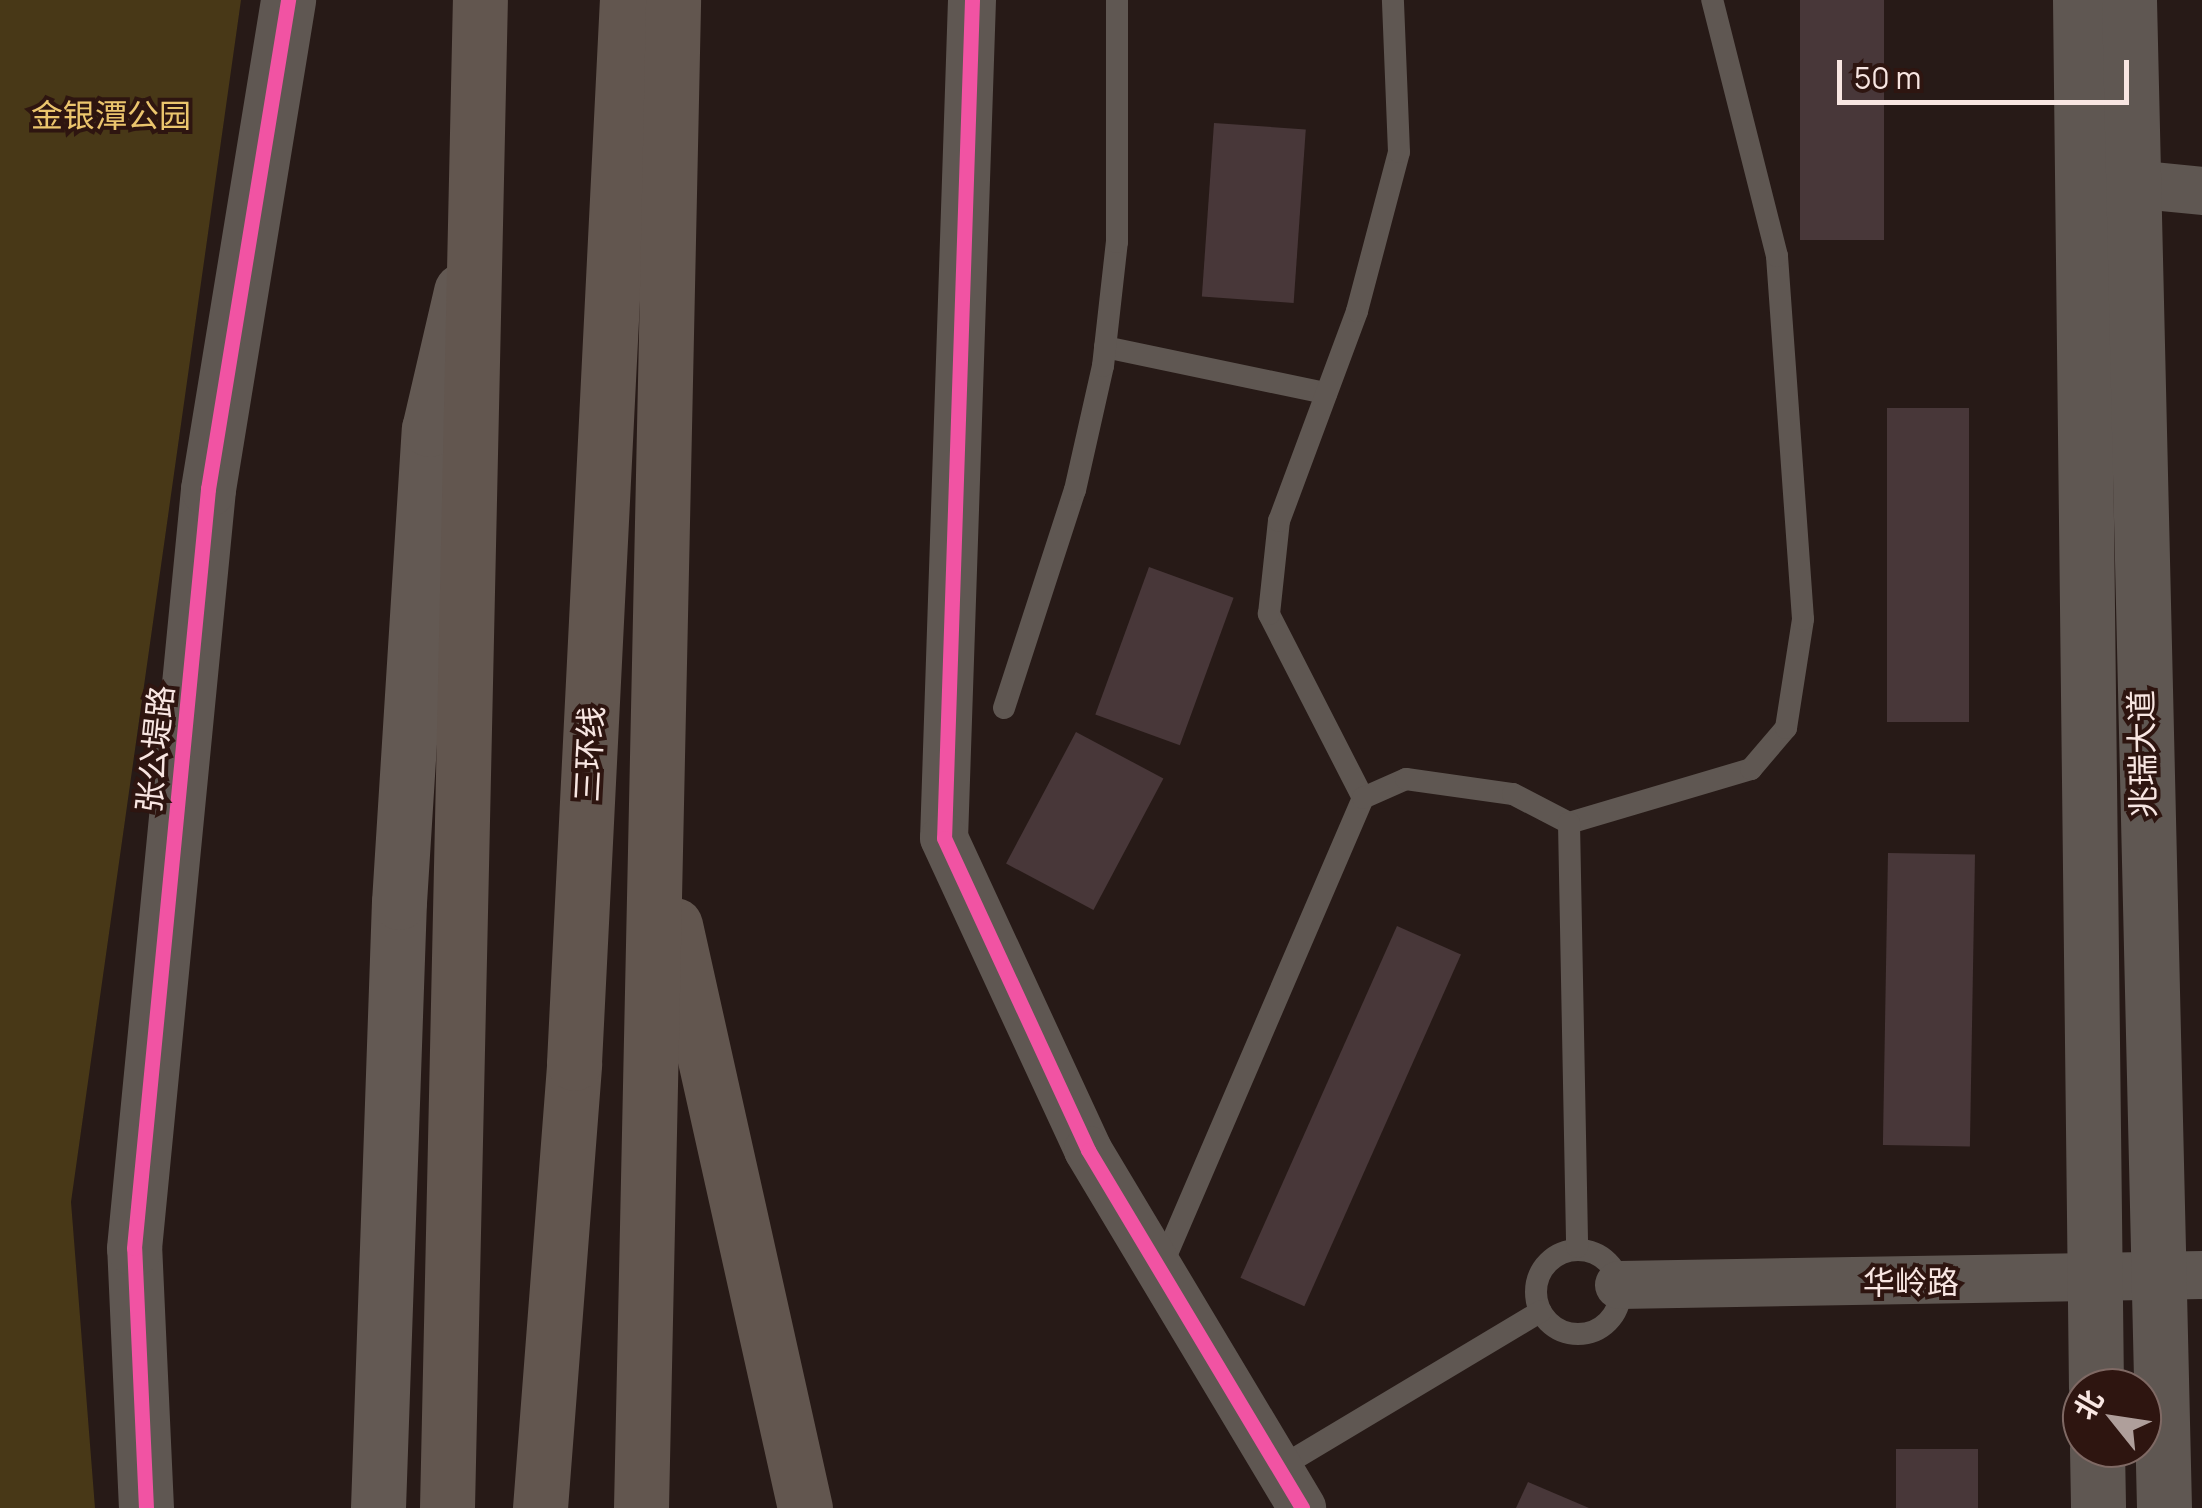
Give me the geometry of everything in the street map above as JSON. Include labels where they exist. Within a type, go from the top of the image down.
[{"type":"highway","points":[[447,1508],[462,1053],[480,0]]},
{"type":"highway","name":"三环线","points":[[540,1508],[574,1063],[627,0]]},
{"type":"highway","points":[[641,1508],[673,0]]},
{"type":"highway","points":[[655,836],[805,1508]]},
{"type":"main road","points":[[378,1508],[399,902],[429,430],[476,224]]},
{"type":"street","name":"张公堤路","points":[[146,1508],[134,1248],[208,489],[288,0]]},
{"type":"street","points":[[972,0],[959,598],[944,838],[1088,1150],[1290,1488]]},
{"type":"street","name":"兆瑞大道","points":[[2080,0],[2096,1368]]},
{"type":"street","name":"兆瑞大道","points":[[2129,0],[2132,184],[2179,1275],[2164,1508]]},
{"type":"street","points":[[2132,184],[2202,191]]},
{"type":"street","name":"华岭路","points":[[1619,1284],[2095,1281],[2179,1275]]},
{"type":"street","points":[[2097,1468],[2098,1508]]},
{"type":"lane","points":[[1004,708],[1075,490],[1105,347],[1117,242],[1117,0]]},
{"type":"lane","points":[[1362,798],[1269,614],[1279,521],[1326,393],[1399,152],[1394,0]]},
{"type":"lane","points":[[1160,1270],[1362,798],[1406,779],[1512,794],[1569,823],[1751,769],[1786,728],[1803,619],[1777,256],[1712,0]]},
{"type":"lane","points":[[1105,347],[1326,393]]},
{"type":"lane","points":[[1569,823],[1577,1248]]},
{"type":"lane","points":[[1577,1248],[1608,1260],[1619,1284],[1609,1322],[1579,1336],[1547,1324],[1534,1293],[1546,1261],[1577,1248]]},
{"type":"lane","points":[[1290,1488],[1541,1311]]},
{"type":"green space","name":"金银潭公园","points":[[0,0],[241,0],[71,1202],[95,1508],[0,1508]]},
{"type":"building","points":[[1800,0],[1884,0],[1884,240],[1800,240]]},
{"type":"building","points":[[1214,123],[1306,129],[1294,303],[1202,297]]},
{"type":"building","points":[[1887,408],[1969,408],[1969,722],[1887,722]]},
{"type":"building","points":[[1149,567],[1234,598],[1180,745],[1095,715]]},
{"type":"building","points":[[1076,732],[1163,778],[1093,910],[1006,864]]},
{"type":"building","points":[[1888,853],[1975,855],[1970,1146],[1883,1145]]},
{"type":"building","points":[[1397,926],[1461,954],[1304,1306],[1240,1278]]},
{"type":"building","points":[[1896,1449],[1978,1449],[1978,1508],[1896,1508]]},
{"type":"building","points":[[1528,1482],[1589,1508],[1516,1508]]},
{"type":"cycle path","points":[[146,1508],[134,1248],[208,489],[288,0]]},
{"type":"cycle path","points":[[972,0],[944,838],[1088,1150],[1302,1508]]}]
